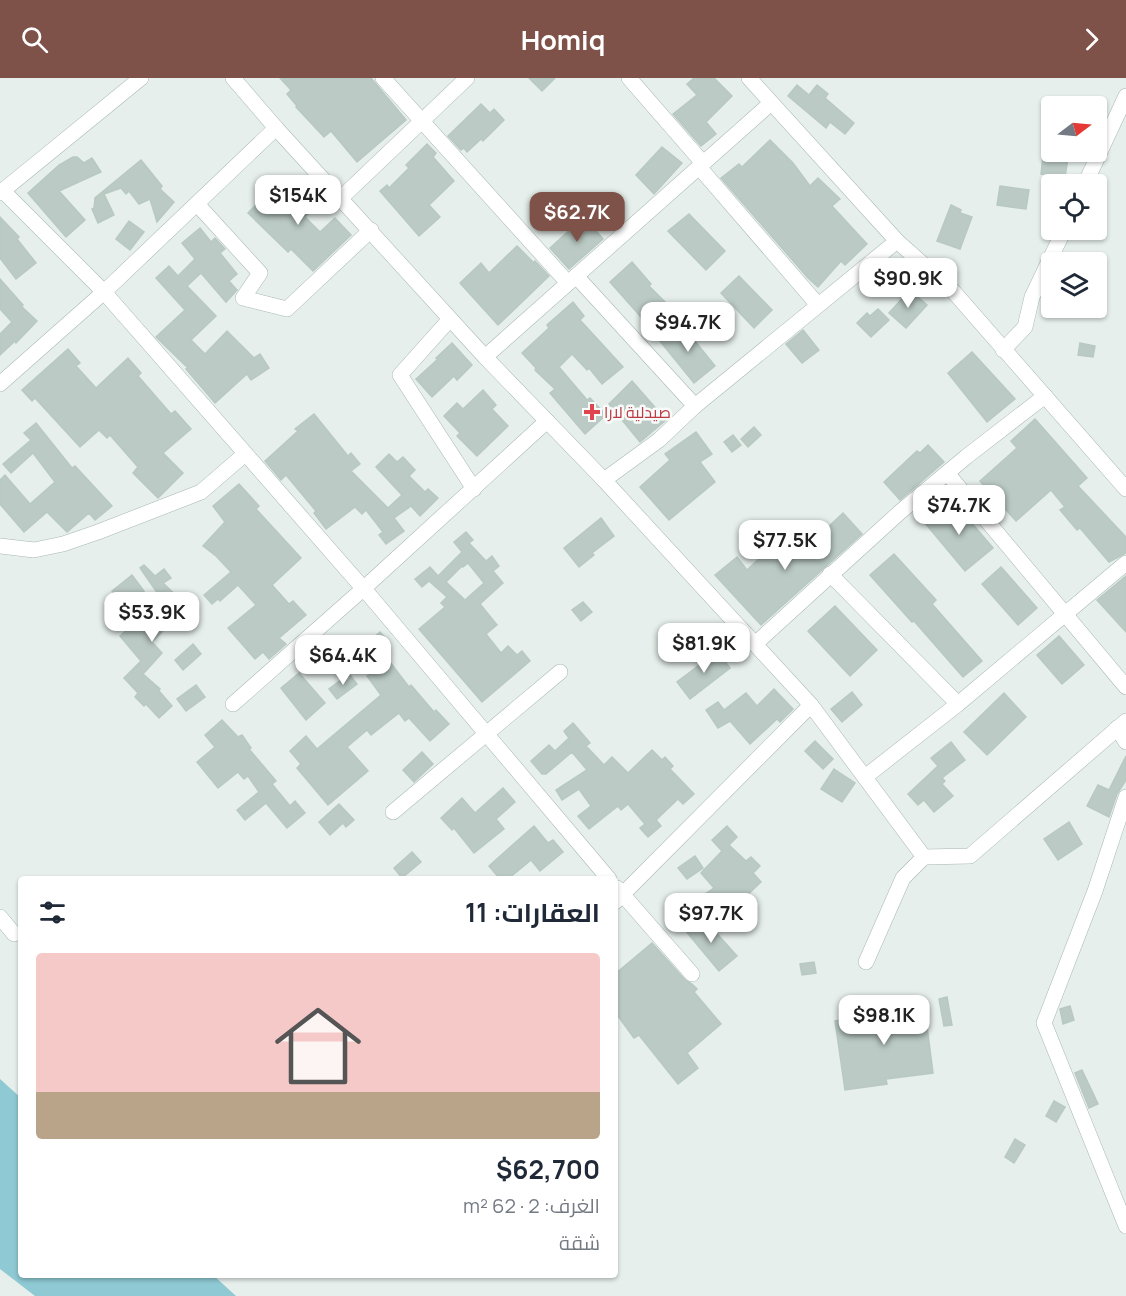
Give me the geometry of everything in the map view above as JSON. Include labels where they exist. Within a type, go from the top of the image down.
[{"type":"street","points":[[141,78],[1,192],[104,292],[363,589],[606,876]]},
{"type":"street","points":[[233,78],[485,357],[604,480],[811,705],[924,857]]},
{"type":"street","points":[[383,78],[695,406]]},
{"type":"street","points":[[341,198],[467,78]]},
{"type":"street","points":[[749,78],[897,241],[953,291],[1126,489]]},
{"type":"street","points":[[635,80],[701,165],[818,305]]},
{"type":"street","points":[[1090,174],[1126,96]]},
{"type":"street","points":[[485,357],[771,103]]},
{"type":"street","points":[[0,384],[104,292],[276,128]]},
{"type":"street","points":[[197,204],[260,273],[243,298],[287,309],[371,230]]},
{"type":"street","points":[[1003,350],[1025,327],[1032,297],[1059,240]]},
{"type":"street","points":[[604,480],[659,440],[695,406],[897,241]]},
{"type":"street","points":[[450,319],[400,375],[474,489]]},
{"type":"street","points":[[755,644],[830,574],[946,473],[1045,396]]},
{"type":"street","points":[[233,704],[547,421]]},
{"type":"street","points":[[0,546],[34,550],[63,544],[98,532],[201,492],[245,454]]},
{"type":"street","points":[[946,473],[1126,687]]},
{"type":"street","points":[[865,777],[957,704],[1126,562]]},
{"type":"street","points":[[830,574],[957,704]]},
{"type":"street","points":[[393,812],[560,672]]},
{"type":"street","points":[[692,974],[618,894],[811,705]]},
{"type":"street","points":[[866,962],[903,878],[924,857],[970,856],[1122,725],[1126,742]]},
{"type":"street","points":[[1126,797],[1095,891],[1044,1023],[1126,1226]]},
{"type":"street","points":[[0,917],[14,934]]},
{"type":"water","points":[[0,1079],[18,1095],[18,1278],[216,1278],[236,1296],[35,1296],[0,1269]]},
{"type":"building","points":[[280,78],[371,78],[406,120],[357,162],[331,131],[324,137],[296,107],[287,94],[291,90]]},
{"type":"building","points":[[529,78],[555,78],[542,91]]},
{"type":"building","points":[[694,78],[714,78],[732,96],[706,122],[716,134],[701,146],[673,114],[697,95],[687,84]]},
{"type":"building","points":[[797,85],[809,95],[817,85],[828,94],[825,98],[854,123],[845,134],[830,122],[826,128],[788,96]]},
{"type":"building","points":[[481,104],[490,113],[494,109],[504,120],[483,141],[481,139],[467,152],[464,148],[461,150],[448,136]]},
{"type":"building","points":[[770,140],[793,163],[810,186],[818,178],[840,199],[832,206],[867,244],[845,265],[841,261],[818,287],[721,178],[739,164],[742,167]]},
{"type":"building","points":[[427,144],[436,153],[433,157],[454,181],[429,205],[440,217],[419,236],[380,191],[387,185],[389,188],[409,168],[406,165]]},
{"type":"building","points":[[662,147],[682,163],[654,194],[636,175]]},
{"type":"building","points":[[77,157],[84,163],[92,158],[101,172],[59,191],[85,220],[66,237],[28,193],[59,165]]},
{"type":"building","points":[[141,160],[162,186],[160,189],[174,202],[157,222],[150,199],[139,204],[129,191],[126,194],[121,188],[104,194],[114,215],[98,223],[92,209],[95,198]]},
{"type":"building","points":[[1042,162],[1067,162],[1065,174],[1041,174]]},
{"type":"building","points":[[279,181],[297,198],[304,191],[317,204],[305,217],[320,232],[335,218],[351,235],[313,271],[291,249],[288,252],[248,213]]},
{"type":"building","points":[[1000,186],[1029,190],[1026,209],[997,205]]},
{"type":"building","points":[[951,205],[961,210],[960,213],[972,217],[960,249],[937,241]]},
{"type":"building","points":[[689,214],[725,251],[706,270],[668,231]]},
{"type":"building","points":[[0,217],[19,237],[17,239],[36,263],[16,279],[0,258]]},
{"type":"building","points":[[584,217],[603,239],[569,269],[550,248]]},
{"type":"building","points":[[129,221],[144,232],[130,250],[116,239]]},
{"type":"building","points":[[200,228],[211,242],[215,238],[225,249],[220,253],[237,274],[229,281],[237,290],[226,302],[201,273],[187,286],[216,316],[191,340],[205,354],[227,331],[254,358],[260,354],[269,368],[251,380],[247,374],[215,403],[186,369],[188,368],[156,337],[185,310],[156,278],[169,266],[178,276],[195,259],[182,243]]},
{"type":"building","points":[[517,246],[549,276],[498,325],[460,283],[481,263],[489,273]]},
{"type":"building","points":[[632,262],[651,284],[649,286],[668,305],[648,325],[610,282]]},
{"type":"building","points":[[889,265],[899,277],[877,296],[867,283]]},
{"type":"building","points":[[739,276],[772,310],[754,328],[721,293]]},
{"type":"building","points":[[0,279],[23,305],[21,306],[37,321],[16,343],[15,341],[0,355],[0,334],[12,322],[0,309]]},
{"type":"building","points":[[910,290],[927,305],[906,328],[889,313]]},
{"type":"building","points":[[573,302],[584,316],[580,320],[623,367],[602,384],[589,368],[587,370],[572,354],[559,367],[587,400],[590,398],[606,415],[585,434],[550,393],[555,389],[535,370],[536,368],[522,353],[549,328],[547,325]]},
{"type":"building","points":[[878,309],[889,320],[871,337],[857,323],[867,313],[870,316]]},
{"type":"building","points":[[683,323],[715,366],[694,383],[660,341]]},
{"type":"building","points":[[803,330],[819,350],[802,363],[786,344]]},
{"type":"building","points":[[452,343],[472,365],[457,380],[454,376],[432,397],[416,379]]},
{"type":"building","points":[[1080,343],[1095,346],[1093,357],[1078,355]]},
{"type":"building","points":[[68,349],[80,363],[76,366],[96,388],[128,358],[141,373],[138,376],[171,414],[175,411],[191,429],[163,453],[183,473],[158,498],[133,473],[138,467],[110,435],[107,438],[99,430],[80,447],[35,398],[32,401],[22,390]]},
{"type":"building","points":[[972,352],[1015,399],[987,422],[948,373]]},
{"type":"building","points":[[632,381],[666,420],[640,442],[609,404]]},
{"type":"building","points":[[483,390],[496,405],[492,409],[508,426],[477,456],[457,436],[460,433],[444,416],[457,403],[463,409]]},
{"type":"building","points":[[314,414],[348,456],[351,453],[360,464],[351,471],[388,508],[402,495],[376,467],[389,454],[397,462],[403,457],[415,470],[409,476],[425,492],[428,489],[438,498],[420,516],[411,506],[394,518],[404,531],[386,544],[379,535],[383,532],[366,510],[362,514],[355,507],[326,529],[314,513],[316,511],[286,475],[281,480],[265,461],[298,431],[295,429]]},
{"type":"building","points":[[1035,419],[1087,478],[1078,486],[1126,537],[1126,553],[1109,562],[1080,528],[1077,530],[1060,510],[1065,507],[1051,490],[1016,521],[980,481],[1017,448],[1011,441]]},
{"type":"building","points":[[36,423],[72,468],[75,466],[112,506],[95,520],[89,513],[67,532],[47,512],[24,532],[0,504],[0,480],[5,475],[30,504],[55,482],[33,453],[11,473],[3,464],[31,440],[24,433]]},
{"type":"building","points":[[754,427],[761,435],[748,447],[741,439]]},
{"type":"building","points":[[696,432],[712,454],[700,462],[715,482],[669,520],[640,487],[670,460],[665,454]]},
{"type":"building","points":[[733,435],[741,445],[732,452],[724,442]]},
{"type":"building","points":[[928,445],[944,462],[900,500],[884,482],[917,451],[920,453]]},
{"type":"building","points":[[239,484],[259,506],[256,509],[301,558],[272,585],[289,604],[293,601],[306,615],[279,638],[286,644],[269,659],[263,652],[255,659],[228,628],[256,605],[238,585],[220,601],[218,599],[212,604],[204,595],[231,572],[203,546],[225,522],[213,506]]},
{"type":"building","points":[[952,500],[993,548],[965,571],[925,523]]},
{"type":"building","points":[[843,513],[862,534],[761,625],[715,575],[737,557],[747,570],[777,542],[793,560]]},
{"type":"building","points":[[601,518],[614,536],[592,553],[594,555],[579,567],[564,548]]},
{"type":"building","points":[[466,532],[473,540],[469,543],[486,561],[492,556],[499,566],[493,571],[503,583],[480,604],[497,625],[486,634],[501,653],[508,646],[517,655],[522,651],[530,661],[482,702],[419,629],[445,607],[441,603],[447,597],[429,581],[422,587],[415,579],[430,567],[438,576],[462,552],[454,542]],"holes":[[[468,563],[484,583],[465,600],[446,582]]]},
{"type":"building","points":[[894,554],[936,600],[932,604],[982,661],[963,677],[870,575]]},
{"type":"building","points":[[144,565],[155,576],[164,569],[171,578],[163,583],[187,606],[152,642],[162,653],[143,674],[160,689],[159,691],[172,706],[159,718],[146,704],[144,706],[135,697],[138,693],[124,678],[141,661],[120,636],[138,620],[143,626],[159,610],[156,608],[163,601],[140,568]]},
{"type":"building","points":[[1001,567],[1037,608],[1018,625],[982,584]]},
{"type":"building","points":[[132,575],[144,591],[124,606],[112,591]]},
{"type":"building","points":[[1126,576],[1126,632],[1097,600]]},
{"type":"building","points":[[583,602],[592,612],[581,621],[572,610]]},
{"type":"building","points":[[835,606],[877,650],[850,676],[808,631]]},
{"type":"building","points":[[380,632],[388,641],[380,649],[409,687],[411,685],[434,712],[436,710],[449,724],[430,741],[409,718],[405,721],[399,713],[371,735],[367,730],[347,747],[368,771],[328,805],[297,768],[301,764],[290,751],[306,736],[317,749],[381,695],[367,676],[374,672],[357,652]]},
{"type":"building","points":[[1059,636],[1084,665],[1062,684],[1037,655]]},
{"type":"building","points":[[193,644],[201,654],[183,670],[175,660]]},
{"type":"building","points":[[716,649],[730,668],[690,699],[677,682]]},
{"type":"building","points":[[299,673],[325,703],[306,720],[281,688]]},
{"type":"building","points":[[349,674],[357,684],[337,699],[329,689]]},
{"type":"building","points":[[196,685],[205,697],[186,711],[177,699]]},
{"type":"building","points":[[774,689],[793,709],[780,722],[777,719],[750,744],[730,721],[718,728],[706,710],[718,702],[724,710],[746,693],[757,706]]},
{"type":"building","points":[[852,692],[862,705],[842,722],[831,709]]},
{"type":"building","points":[[1004,693],[1026,717],[987,755],[964,732]]},
{"type":"building","points":[[222,720],[238,737],[242,735],[251,748],[249,749],[276,781],[272,784],[290,806],[295,801],[305,813],[287,828],[266,803],[245,820],[237,810],[259,792],[248,776],[244,779],[238,772],[218,788],[197,762],[215,747],[205,735]]},
{"type":"building","points":[[573,723],[590,743],[586,746],[604,765],[612,757],[628,773],[652,750],[662,760],[665,757],[673,766],[670,769],[694,794],[683,804],[678,799],[656,820],[661,826],[648,837],[640,828],[645,824],[628,804],[621,810],[618,806],[589,829],[578,816],[591,806],[579,789],[562,800],[556,790],[587,770],[572,752],[546,774],[542,774],[531,761],[549,745],[555,751],[569,738],[564,731]]},
{"type":"building","points":[[815,741],[833,759],[823,769],[805,751]]},
{"type":"building","points":[[951,742],[965,760],[942,778],[945,781],[942,784],[953,796],[934,812],[924,800],[918,805],[908,794],[938,766],[931,758]]},
{"type":"building","points":[[422,752],[433,764],[414,782],[403,770]]},
{"type":"building","points":[[1126,756],[1126,780],[1117,794],[1109,817],[1087,806],[1098,785],[1109,790]]},
{"type":"building","points":[[834,769],[855,783],[842,802],[821,789]]},
{"type":"building","points":[[503,788],[515,802],[496,819],[504,829],[474,853],[454,828],[452,830],[441,818],[462,798],[475,813]]},
{"type":"building","points":[[339,804],[354,820],[346,827],[343,823],[330,835],[319,822]]},
{"type":"building","points":[[1069,822],[1082,844],[1058,860],[1044,839]]},
{"type":"building","points":[[534,826],[548,843],[553,840],[563,852],[540,871],[531,860],[512,876],[497,876],[489,866]]},
{"type":"building","points":[[727,826],[737,837],[729,845],[746,861],[751,857],[760,866],[753,873],[761,882],[742,900],[745,903],[731,916],[719,903],[711,909],[702,896],[714,888],[701,873],[722,851],[712,840]]},
{"type":"building","points":[[412,852],[421,862],[404,876],[400,876],[394,868]]},
{"type":"building","points":[[695,856],[703,868],[687,879],[678,868]]},
{"type":"building","points":[[701,916],[737,956],[719,971],[685,930]]},
{"type":"building","points":[[652,943],[685,980],[697,989],[694,992],[721,1024],[687,1053],[698,1068],[678,1084],[639,1035],[634,1038],[618,1016],[618,971]]},
{"type":"building","points":[[814,962],[816,973],[802,975],[800,964]]},
{"type":"building","points":[[947,997],[952,1025],[944,1026],[939,999]]},
{"type":"building","points":[[924,1003],[933,1073],[886,1079],[887,1084],[845,1090],[835,1021],[886,1013],[885,1007]]},
{"type":"building","points":[[1070,1006],[1074,1020],[1063,1024],[1060,1009]]},
{"type":"building","points":[[1082,1070],[1098,1104],[1089,1108],[1075,1073]]},
{"type":"building","points":[[1054,1101],[1065,1107],[1056,1122],[1046,1116]]},
{"type":"building","points":[[1015,1139],[1025,1145],[1014,1163],[1005,1157]]},
{"type":"place","name":"صيدلية لارا","points":[[592,412]]}]
